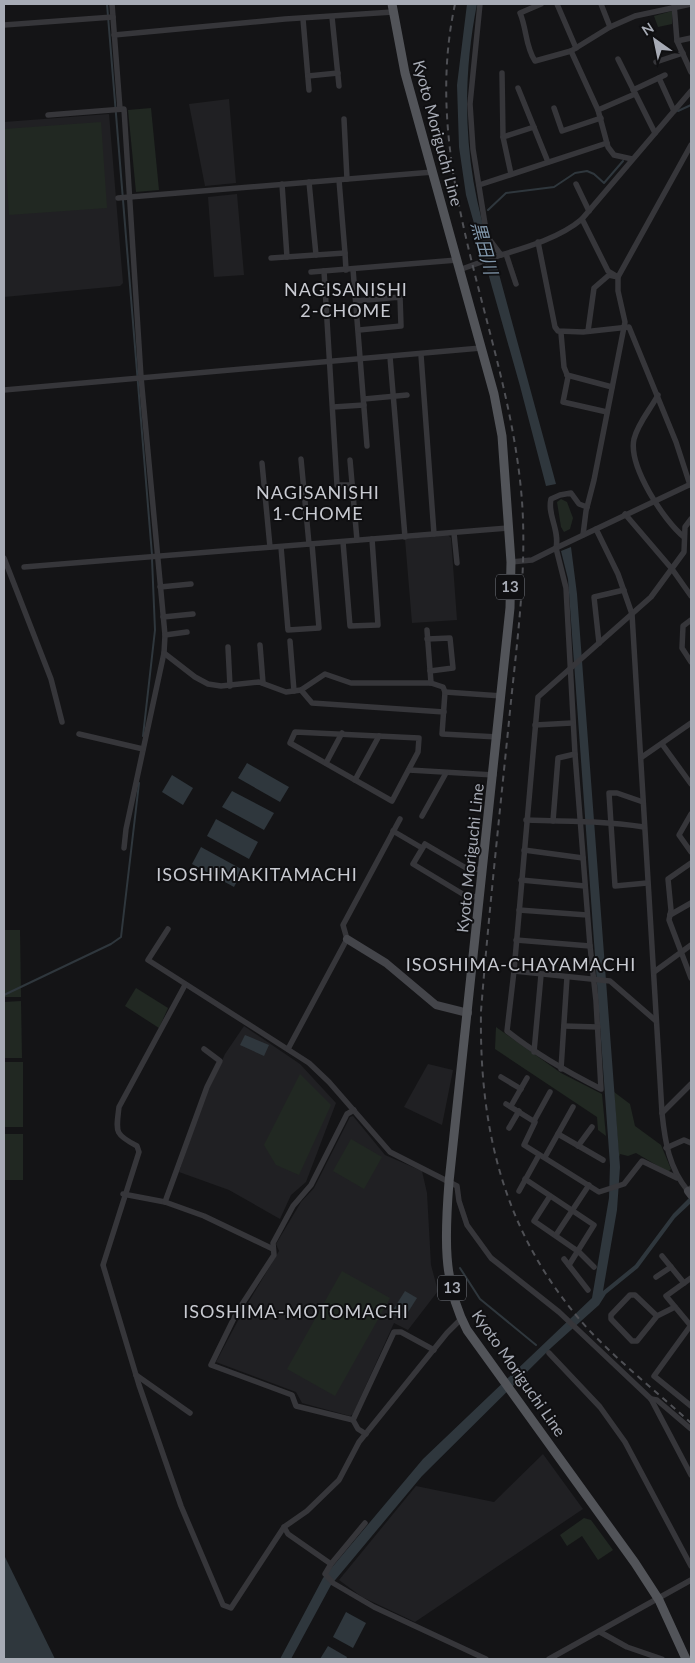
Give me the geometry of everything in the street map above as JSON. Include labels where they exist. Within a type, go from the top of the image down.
[{"type":"main road","name":"Kyoto Moriguchi Line","points":[[393,8],[406,73],[482,348],[502,436],[511,562],[510,608],[498,737],[449,1182],[445,1229],[446,1260],[461,1319],[510,1391],[660,1600],[686,1659]]},
{"type":"street","points":[[112,4],[120,109]]},
{"type":"street","points":[[480,4],[470,104],[479,185],[489,239],[501,255],[516,284]]},
{"type":"street","points":[[541,4],[520,13],[526,27],[525,37],[535,61],[573,50],[610,27],[635,16],[674,6],[691,4]]},
{"type":"street","points":[[557,4],[573,50],[601,118],[607,143],[614,155],[632,160]]},
{"type":"street","points":[[601,4],[610,27]]},
{"type":"street","points":[[674,6],[677,41],[691,72]]},
{"type":"street","points":[[114,35],[285,19],[332,17],[393,8]]},
{"type":"street","points":[[4,25],[113,17]]},
{"type":"street","points":[[332,17],[339,86]]},
{"type":"street","points":[[303,19],[309,90]]},
{"type":"street","points":[[677,41],[691,38]]},
{"type":"street","points":[[656,62],[683,53]]},
{"type":"street","points":[[618,59],[655,133]]},
{"type":"street","points":[[308,76],[338,73]]},
{"type":"street","points":[[502,73],[502,137],[511,174]]},
{"type":"street","points":[[598,110],[662,77],[674,111]]},
{"type":"street","points":[[518,88],[548,162]]},
{"type":"street","points":[[459,270],[538,242],[576,224],[691,91]]},
{"type":"street","points":[[554,108],[562,131],[601,118]]},
{"type":"street","points":[[48,115],[124,109],[142,377],[165,635],[164,653],[126,829],[124,848]]},
{"type":"street","points":[[344,119],[347,179]]},
{"type":"street","points":[[502,137],[534,127]]},
{"type":"street","points":[[479,185],[607,143]]},
{"type":"street","points":[[583,535],[625,322],[618,291],[618,277],[691,145]]},
{"type":"street","points":[[118,198],[433,172]]},
{"type":"street","points":[[339,180],[345,253],[356,301],[368,446]]},
{"type":"street","points":[[309,182],[316,255]]},
{"type":"street","points":[[282,184],[287,257]]},
{"type":"street","points":[[576,184],[589,211]]},
{"type":"street","points":[[582,219],[608,271],[618,277]]},
{"type":"street","points":[[538,242],[555,327],[561,333],[564,367],[567,375],[563,402],[607,412]]},
{"type":"street","points":[[271,258],[345,253]]},
{"type":"street","points":[[311,272],[457,260]]},
{"type":"street","points":[[324,271],[334,407],[337,485],[352,485]]},
{"type":"street","points":[[588,331],[594,288],[609,275],[618,277]]},
{"type":"street","points":[[356,301],[400,297],[401,326],[358,330]]},
{"type":"street","points":[[511,562],[532,560],[691,484],[630,327],[561,333]]},
{"type":"street","points":[[4,390],[421,355],[482,348]]},
{"type":"street","points":[[421,355],[434,534]]},
{"type":"street","points":[[390,357],[405,537]]},
{"type":"street","points":[[567,375],[612,387]]},
{"type":"street","points":[[334,407],[406,395]]},
{"type":"street","points":[[658,395],[639,426],[634,444],[636,462],[655,500],[671,525],[684,537]]},
{"type":"street","points":[[281,546],[288,630],[318,628],[301,459]]},
{"type":"street","points":[[350,460],[357,540]]},
{"type":"street","points":[[262,463],[270,547]]},
{"type":"street","points":[[587,507],[579,504],[571,493],[560,494],[551,499],[549,506],[557,532],[556,548],[566,588],[571,668],[572,722],[582,823],[587,915],[602,1089],[561,1069],[507,1032],[538,697],[571,668],[583,658],[651,597],[684,552],[685,527],[691,520]]},
{"type":"street","points":[[625,514],[672,569],[691,596]]},
{"type":"street","points":[[24,567],[508,528]]},
{"type":"street","points":[[596,529],[624,590],[632,614],[662,1113],[666,1148],[677,1178]]},
{"type":"street","points":[[454,533],[457,563]]},
{"type":"street","points":[[343,542],[350,626],[378,625],[372,539]]},
{"type":"street","points":[[4,558],[51,679],[62,722]]},
{"type":"street","points":[[160,588],[191,584]]},
{"type":"street","points":[[599,643],[594,597],[624,590]]},
{"type":"street","points":[[163,617],[193,614]]},
{"type":"street","points":[[691,620],[683,626],[682,648],[691,662]]},
{"type":"street","points":[[427,630],[431,683]]},
{"type":"street","points":[[165,635],[187,632]]},
{"type":"street","points":[[427,639],[450,638],[453,668],[430,671]]},
{"type":"street","points":[[290,641],[297,691],[312,703],[444,712]]},
{"type":"street","points":[[260,645],[263,683]]},
{"type":"street","points":[[228,647],[230,686]]},
{"type":"street","points":[[164,653],[208,684],[230,686],[263,683],[286,692],[297,691],[325,674],[330,674],[351,684],[431,683],[443,687],[445,692],[442,734],[498,737]]},
{"type":"street","points":[[445,692],[502,696]]},
{"type":"street","points":[[535,725],[572,722]]},
{"type":"street","points":[[642,757],[691,723]]},
{"type":"street","points":[[295,732],[342,734],[419,738],[418,752],[392,801],[290,742],[295,732]]},
{"type":"street","points":[[79,734],[143,749]]},
{"type":"street","points":[[326,763],[342,734]]},
{"type":"street","points":[[355,780],[379,736]]},
{"type":"street","points":[[662,744],[691,784]]},
{"type":"street","points":[[553,821],[558,758],[575,754]]},
{"type":"street","points":[[409,770],[446,774],[494,775]]},
{"type":"street","points":[[422,816],[446,774]]},
{"type":"street","points":[[643,802],[617,793],[609,793],[616,886],[648,883]]},
{"type":"street","points":[[691,814],[679,835],[691,852]]},
{"type":"street","points":[[288,1049],[346,939],[343,925],[400,819]]},
{"type":"street","points":[[526,820],[610,823],[644,827]]},
{"type":"street","points":[[393,831],[422,848]]},
{"type":"street","points":[[480,897],[466,896],[413,864],[425,844],[466,868],[483,870]]},
{"type":"street","points":[[524,850],[583,858]]},
{"type":"street","points":[[691,863],[668,880],[669,920],[691,978]]},
{"type":"street","points":[[614,869],[622,868]]},
{"type":"street","points":[[521,880],[585,886]]},
{"type":"street","points":[[670,915],[691,903]]},
{"type":"street","points":[[519,910],[587,915]]},
{"type":"street","points":[[168,929],[148,960],[288,1049],[316,1070],[390,1152],[458,1187],[461,1210],[472,1232],[492,1258],[567,1320],[651,1400],[691,1475]]},
{"type":"street","points":[[346,939],[386,963],[436,1006],[468,1013]]},
{"type":"street","points":[[516,940],[590,946]]},
{"type":"street","points":[[654,972],[691,946]]},
{"type":"street","points":[[514,971],[610,981],[656,1021]]},
{"type":"street","points":[[534,1052],[541,974]]},
{"type":"street","points":[[561,1069],[567,977]]},
{"type":"street","points":[[186,985],[119,1107],[116,1130],[121,1138],[137,1146],[138,1152],[123,1194],[103,1265],[136,1375],[181,1506],[223,1605],[231,1608],[284,1527],[306,1511],[339,1480],[351,1455],[366,1434],[461,1319]]},
{"type":"street","points":[[564,1026],[598,1027]]},
{"type":"street","points":[[165,1202],[207,1087],[220,1061],[204,1050]]},
{"type":"street","points":[[501,1077],[521,1089]]},
{"type":"street","points":[[527,1078],[508,1105],[534,1121]]},
{"type":"street","points":[[662,1113],[691,1084]]},
{"type":"street","points":[[550,1092],[534,1121],[524,1145],[599,1192],[624,1184],[642,1161],[677,1178],[690,1192]]},
{"type":"street","points":[[518,1191],[558,1134],[573,1107]]},
{"type":"street","points":[[354,1110],[347,1114],[311,1186],[293,1206],[273,1243],[274,1255],[238,1312],[210,1364],[292,1395],[296,1406],[354,1420]]},
{"type":"street","points":[[509,1128],[519,1111]]},
{"type":"street","points":[[578,1146],[592,1127]]},
{"type":"street","points":[[558,1134],[603,1160]]},
{"type":"street","points":[[666,1148],[684,1140],[691,1143]]},
{"type":"street","points":[[525,1179],[594,1225],[579,1252],[569,1265]]},
{"type":"street","points":[[556,1235],[589,1185]]},
{"type":"street","points":[[123,1194],[165,1202],[204,1216],[273,1249]]},
{"type":"street","points":[[550,1196],[534,1222],[556,1235],[594,1266]]},
{"type":"street","points":[[662,1256],[684,1283]]},
{"type":"street","points":[[564,1259],[588,1290]]},
{"type":"street","points":[[656,1277],[671,1266]]},
{"type":"street","points":[[691,1278],[666,1296],[691,1326],[654,1376],[691,1406]]},
{"type":"street","points":[[656,1316],[635,1296],[630,1295],[610,1315],[611,1319],[632,1341],[637,1341],[656,1316],[675,1307]]},
{"type":"street","points":[[366,1434],[358,1429],[354,1420],[394,1332],[401,1332],[434,1350]]},
{"type":"street","points":[[549,1353],[600,1407],[625,1442],[691,1566]]},
{"type":"street","points":[[136,1375],[190,1414]]},
{"type":"street","points":[[651,1400],[657,1400],[691,1429]]},
{"type":"street","points":[[365,1523],[325,1574],[333,1583],[374,1607],[486,1659]]},
{"type":"street","points":[[284,1527],[288,1534],[331,1564]]},
{"type":"street","points":[[549,1659],[660,1600],[691,1580]]},
{"type":"street","points":[[600,1632],[627,1647],[662,1659]]},
{"type":"shaded area","points":[[672,11],[672,24],[658,27],[654,16]]},
{"type":"shaded area","points":[[229,99],[236,183],[205,186],[189,104]]},
{"type":"shaded area","points":[[151,108],[159,190],[136,192],[128,110]]},
{"type":"shaded area","points":[[109,114],[123,283],[120,286],[4,297],[4,122]]},
{"type":"shaded area","points":[[101,122],[107,208],[9,215],[4,129]]},
{"type":"shaded area","points":[[237,194],[244,275],[214,277],[208,197]]},
{"type":"shaded area","points":[[561,499],[567,502],[573,518],[570,529],[564,532],[561,527],[557,502]]},
{"type":"shaded area","points":[[448,535],[451,538],[457,620],[412,623],[405,539]]},
{"type":"shaded area","points":[[4,930],[20,930],[21,997],[4,997]]},
{"type":"shaded area","points":[[136,988],[168,1008],[159,1028],[125,1006]]},
{"type":"shaded area","points":[[21,1001],[22,1058],[4,1058],[4,1002]]},
{"type":"shaded area","points":[[244,1026],[300,1064],[336,1103],[306,1182],[291,1195],[280,1219],[229,1190],[179,1172],[203,1102],[225,1054]]},
{"type":"shaded area","points":[[496,1027],[561,1073],[602,1094],[606,1136],[598,1130],[597,1117],[495,1049]]},
{"type":"shaded area","points":[[4,1062],[23,1062],[23,1127],[4,1127]]},
{"type":"shaded area","points":[[428,1064],[453,1070],[442,1125],[404,1107]]},
{"type":"shaded area","points":[[300,1074],[331,1105],[299,1175],[276,1165],[264,1145]]},
{"type":"shaded area","points":[[614,1092],[630,1104],[635,1126],[661,1145],[671,1169],[668,1172],[636,1153],[628,1156],[620,1154],[619,1157]]},
{"type":"shaded area","points":[[353,1116],[385,1155],[422,1171],[427,1193],[431,1265],[438,1291],[408,1330],[394,1323],[353,1414],[350,1416],[302,1403],[296,1392],[216,1362],[242,1313],[279,1251],[276,1244],[301,1202],[314,1188],[350,1117]]},
{"type":"shaded area","points":[[4,1134],[23,1134],[23,1180],[4,1180]]},
{"type":"shaded area","points":[[351,1139],[382,1157],[364,1189],[333,1171]]},
{"type":"shaded area","points":[[342,1271],[390,1298],[335,1396],[287,1369]]},
{"type":"shaded area","points":[[543,1454],[583,1509],[415,1622],[362,1597],[339,1580],[416,1486],[494,1502]]},
{"type":"shaded area","points":[[584,1518],[591,1520],[613,1550],[598,1560],[582,1536],[567,1546],[560,1535]]},
{"type":"water","name":"黒田川","points":[[467,4],[477,4],[468,69],[468,135],[471,168],[485,232],[496,263],[556,484],[546,486],[466,195],[459,147],[457,85]]},
{"type":"water","points":[[571,547],[577,594],[620,1167],[617,1210],[603,1291],[635,1265],[673,1214],[691,1196],[691,1203],[675,1218],[638,1268],[606,1294],[599,1305],[552,1347],[422,1476],[331,1585],[291,1659],[280,1659],[323,1578],[423,1459],[592,1298],[609,1198],[610,1165],[568,579],[561,551]]},
{"type":"water","points":[[247,763],[289,787],[280,802],[238,778]]},
{"type":"water","points":[[172,775],[193,788],[183,805],[162,792]]},
{"type":"water","points":[[232,791],[274,813],[264,830],[222,807]]},
{"type":"water","points":[[216,819],[258,842],[249,859],[207,836]]},
{"type":"water","points":[[201,847],[243,870],[234,887],[192,864]]},
{"type":"water","points":[[245,1035],[269,1045],[264,1056],[240,1045]]},
{"type":"water","points":[[405,1291],[417,1298],[403,1320],[391,1313]]},
{"type":"water","points":[[4,1555],[55,1659],[4,1659]]},
{"type":"water","points":[[346,1612],[366,1623],[353,1648],[333,1637]]},
{"type":"water","points":[[328,1646],[347,1657],[346,1659],[320,1659]]},
{"type":"waterway","points":[[107,4],[152,555]]},
{"type":"waterway","points":[[678,111],[691,105]]},
{"type":"waterway","points":[[488,210],[506,193],[554,187],[575,173],[587,171],[594,174],[604,183],[623,161]]},
{"type":"waterway","points":[[143,736],[155,630],[152,559]]},
{"type":"waterway","points":[[4,995],[111,944],[121,937],[139,783]]},
{"type":"waterway","points":[[460,1268],[480,1299],[536,1345]]},
{"type":"railway","points":[[455,4],[447,68],[448,130],[457,192],[470,254],[501,376],[514,438],[522,501],[523,527],[520,606],[481,1011],[485,1099],[492,1141],[503,1181],[517,1220],[536,1258],[559,1294],[600,1342],[691,1423]]},
{"type":"district","name":"NAGISANISHI 2-CHOME","points":[[346,300]]},
{"type":"district","name":"NAGISANISHI 1-CHOME","points":[[318,503]]},
{"type":"district","name":"ISOSHIMAKITAMACHI","points":[[257,875]]},
{"type":"district","name":"ISOSHIMA-CHAYAMACHI","points":[[521,965]]},
{"type":"district","name":"ISOSHIMA-MOTOMACHI","points":[[296,1312]]}]
